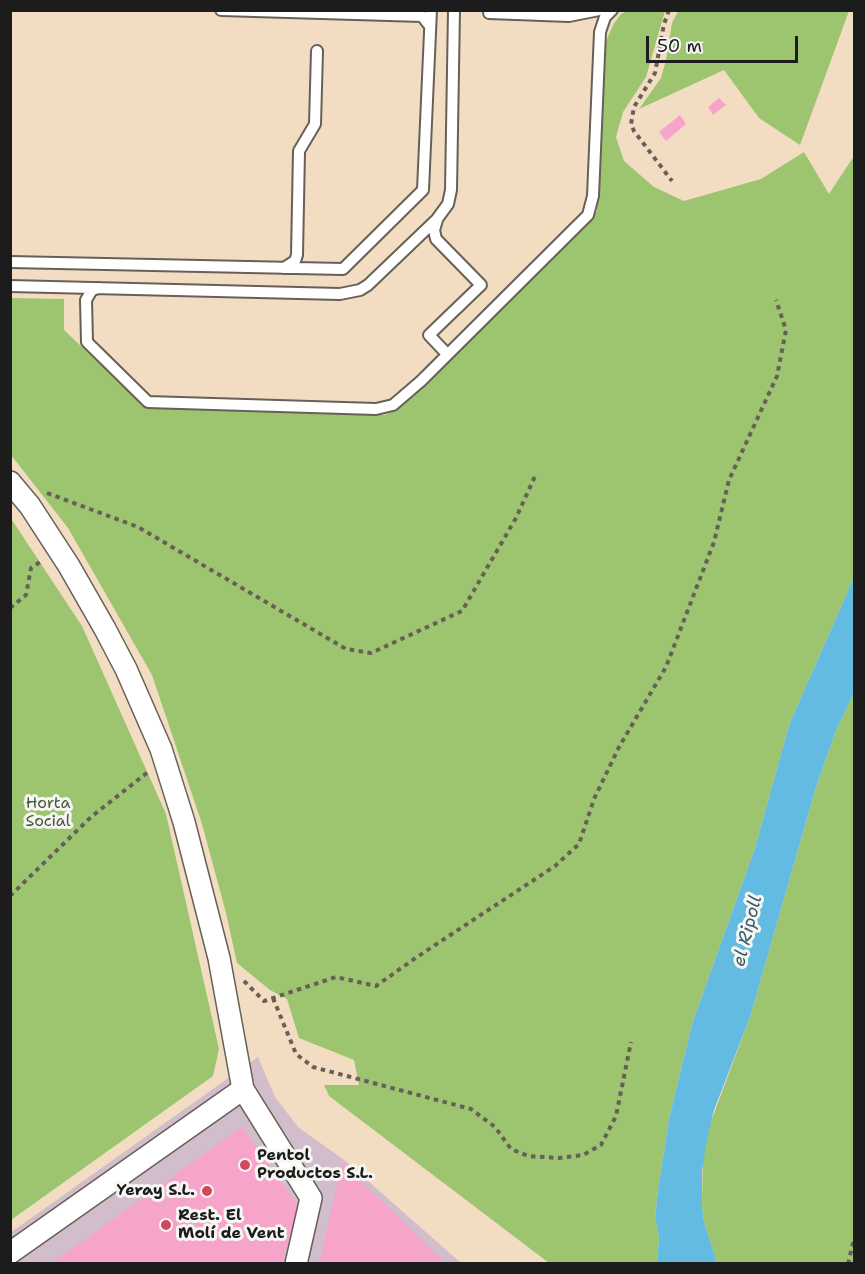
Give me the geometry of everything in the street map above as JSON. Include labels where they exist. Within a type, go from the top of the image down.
[{"type":"street","points":[[10,482],[30,506],[59,551],[126,669],[164,759],[184,822],[219,958],[243,1089],[311,1198],[296,1263]]},
{"type":"street","points":[[10,1253],[243,1089]]},
{"type":"lane","points":[[221,10],[422,16],[429,25]]},
{"type":"lane","points":[[10,262],[343,269],[423,190],[431,10]]},
{"type":"lane","points":[[10,286],[350,293],[368,285],[437,219],[448,204],[451,190],[454,10]]},
{"type":"lane","points":[[489,14],[569,16],[599,10]]},
{"type":"lane","points":[[99,288],[92,290],[87,296],[85,322],[87,342],[148,402],[385,409],[400,400],[588,215],[593,196],[600,32],[605,17],[612,10]]},
{"type":"lane","points":[[283,268],[290,265],[297,255],[299,151],[315,124],[317,51]]},
{"type":"lane","points":[[437,219],[434,230],[436,239],[481,285],[429,336],[447,354]]},
{"type":"path","points":[[669,10],[664,24],[655,73],[634,107],[631,124],[672,181]]},
{"type":"path","points":[[219,958],[264,1001],[336,977],[376,986],[555,866],[579,844],[594,799],[619,747],[666,667],[714,542],[729,480],[777,375],[786,330],[776,300]]},
{"type":"path","points":[[42,492],[138,527],[346,649],[371,653],[462,612],[516,518],[536,474]]},
{"type":"path","points":[[10,608],[26,595],[31,568],[59,551]]},
{"type":"path","points":[[10,897],[91,818],[164,759]]},
{"type":"path","points":[[273,998],[296,1054],[313,1067],[471,1109],[495,1126],[511,1149],[528,1156],[559,1158],[583,1155],[601,1145],[616,1116],[630,1042]]},
{"type":"path","points":[[848,1263],[855,1239]]},
{"type":"shaded area","points":[[258,1057],[275,1097],[299,1128],[343,1159],[461,1263],[11,1263],[10,1233]]},
{"type":"green space","points":[[626,11],[665,11],[646,77],[623,112],[616,137],[624,161],[654,187],[684,201],[761,179],[804,152],[829,194],[854,156],[854,577],[789,725],[755,848],[692,1024],[669,1119],[658,1190],[655,1217],[659,1238],[657,1263],[549,1263],[329,1096],[324,1085],[359,1085],[354,1060],[299,1038],[287,999],[270,990],[237,963],[202,824],[152,675],[68,528],[11,455],[11,298],[64,299],[64,330],[146,408],[384,415],[396,411],[589,222],[597,211],[603,55],[613,25]]},
{"type":"green space","points":[[678,11],[849,11],[800,145],[759,118],[724,70],[639,109],[661,78],[672,23]]},
{"type":"green space","name":"Horta Social","points":[[10,517],[82,626],[166,814],[219,1049],[213,1076],[11,1220]]},
{"type":"green space","points":[[854,693],[854,1263],[717,1264],[704,1222],[702,1207],[703,1155],[710,1124],[750,1017],[816,787],[837,728]]},
{"type":"water","name":"el Ripoll","points":[[854,577],[854,693],[837,728],[816,787],[750,1017],[714,1110],[707,1139],[702,1171],[702,1207],[704,1222],[717,1263],[657,1263],[659,1238],[655,1217],[658,1190],[669,1119],[692,1024],[755,848],[789,725]]},
{"type":"building","points":[[719,98],[726,105],[713,115],[708,107]]},
{"type":"building","points":[[680,115],[686,124],[666,141],[659,132]]},
{"type":"building","points":[[242,1127],[298,1206],[282,1264],[51,1264]]},
{"type":"building","points":[[342,1163],[446,1264],[319,1264]]},
{"type":"place","name":"Pentol Productos S.L.","points":[[245,1165]]},
{"type":"place","name":"Yeray S.L.","points":[[207,1191]]},
{"type":"place","name":"Rest. El Molí de Vent","points":[[166,1225]]}]
